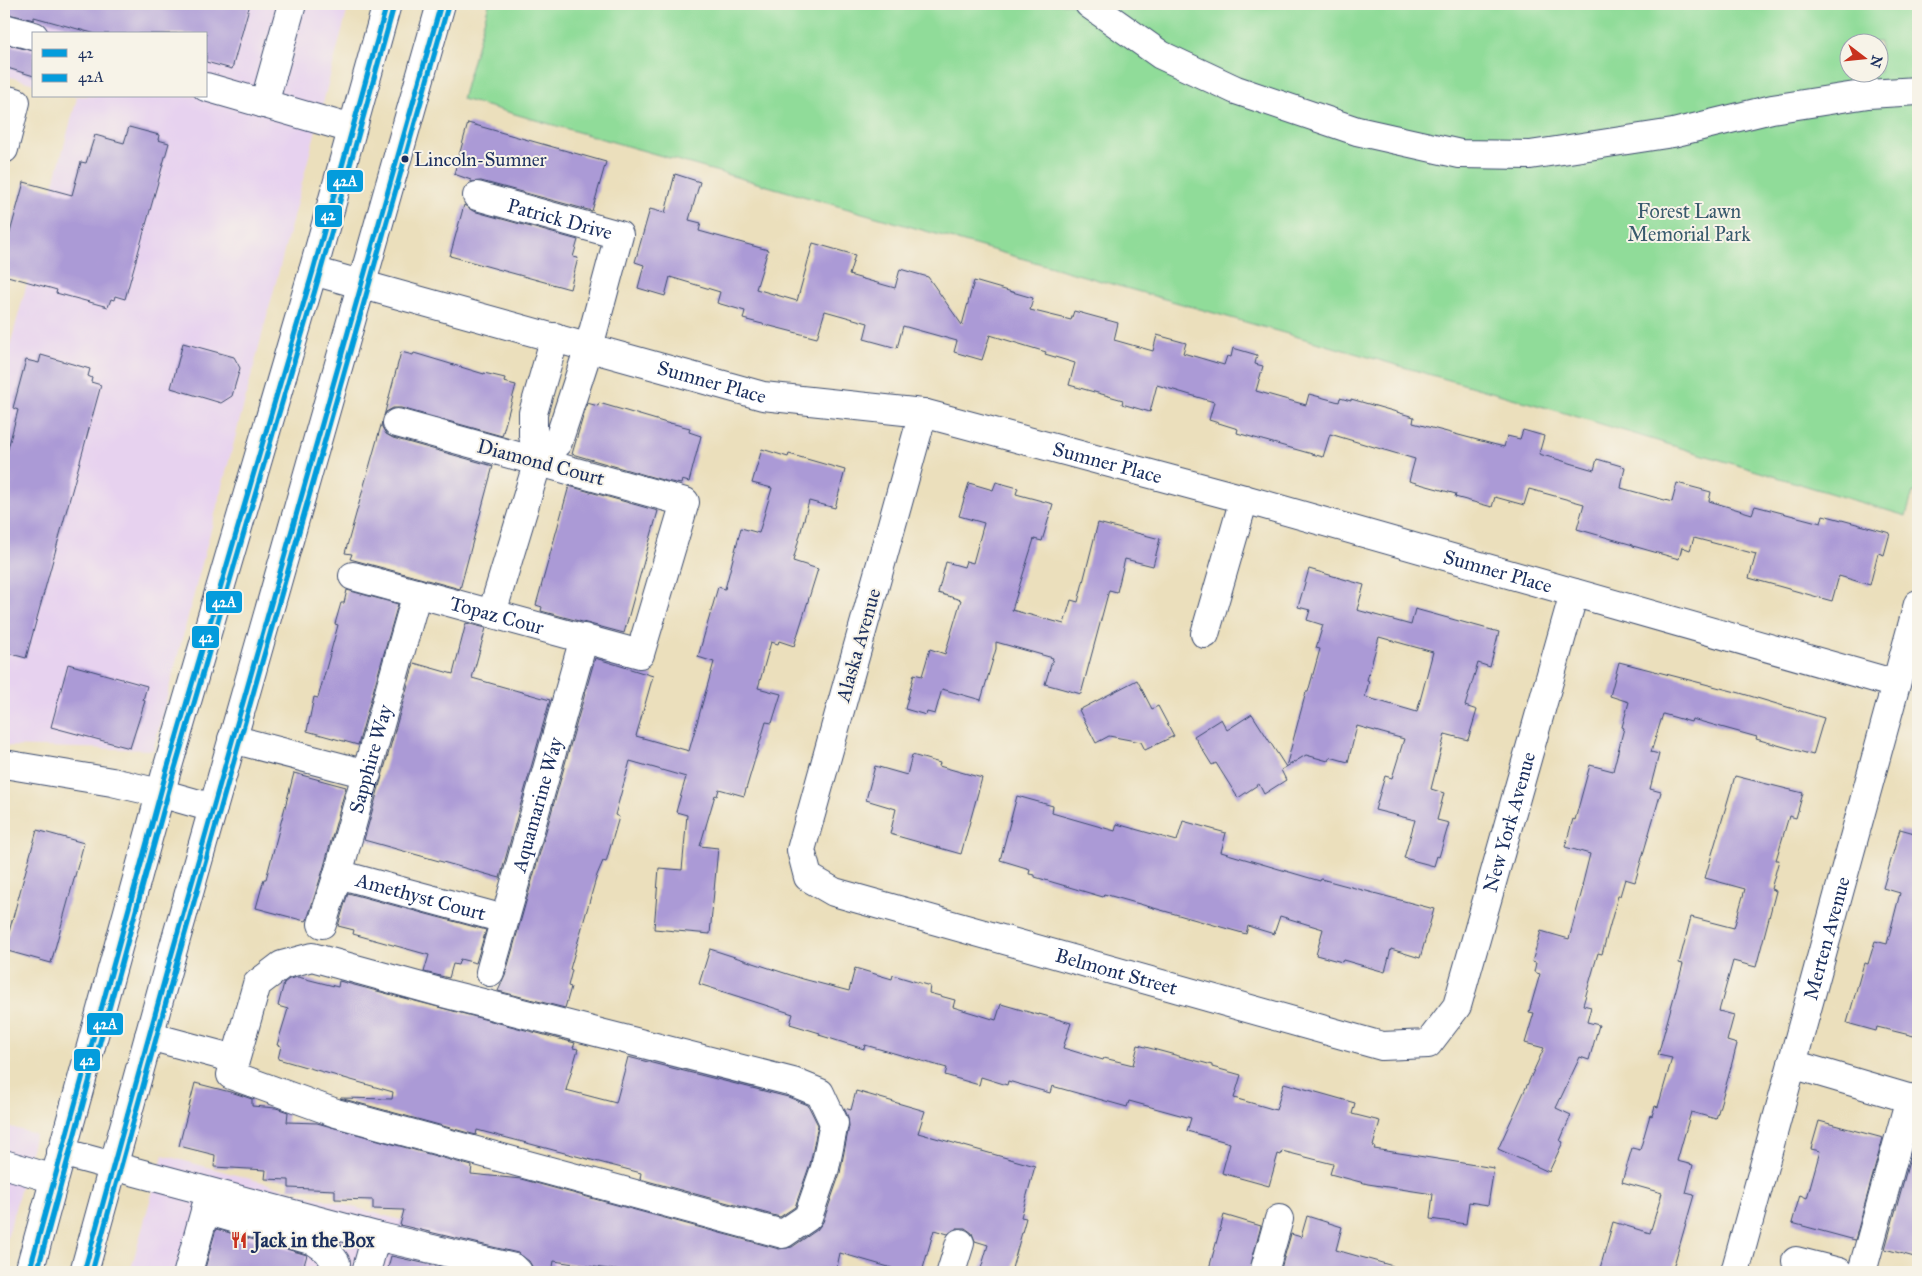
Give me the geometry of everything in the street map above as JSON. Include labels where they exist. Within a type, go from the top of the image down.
[{"type":"street","points":[[264,104],[292,4]]},
{"type":"street","points":[[28,1272],[160,793],[313,271],[387,4]]},
{"type":"street","points":[[84,1272],[212,808],[441,4]]},
{"type":"street","points":[[1089,4],[1161,55],[1236,90],[1357,131],[1460,154],[1530,156],[1673,133],[1772,109],[1868,94],[1918,91]]},
{"type":"street","points":[[4,28],[32,35]]},
{"type":"street","points":[[208,87],[352,129]]},
{"type":"street","points":[[4,149],[10,100]]},
{"type":"street","name":"Patrick Drive","points":[[477,196],[619,235],[589,347]]},
{"type":"street","name":"Sumner Place","points":[[313,271],[763,396],[923,414],[1244,499],[1896,684]]},
{"type":"street","points":[[492,613],[538,461],[533,435],[533,413],[555,337]]},
{"type":"street","points":[[538,461],[558,442],[589,347]]},
{"type":"street","name":"Alaska Avenue","points":[[808,877],[801,850],[923,414]]},
{"type":"street","name":"Diamond Court","points":[[397,423],[685,502],[640,654]]},
{"type":"street","points":[[1205,634],[1244,499]]},
{"type":"street","name":"Topaz Cour","points":[[353,576],[640,654]]},
{"type":"street","name":"Sapphire Way","points":[[322,924],[338,874],[416,593]]},
{"type":"street","name":"New York Avenue","points":[[1428,1044],[1457,1006],[1574,593]]},
{"type":"street","name":"Merten Avenue","points":[[1735,1272],[1918,604]]},
{"type":"street","name":"Aquamarine Way","points":[[490,972],[584,638]]},
{"type":"street","points":[[232,739],[366,774]]},
{"type":"street","points":[[4,764],[112,782],[212,808]]},
{"type":"street","name":"Amethyst Court","points":[[338,874],[504,919]]},
{"type":"street","name":"Belmont Street","points":[[808,877],[834,892],[1382,1046],[1428,1044]]},
{"type":"street","points":[[312,956],[443,993],[793,1082],[820,1093],[834,1123],[825,1168],[808,1218],[783,1234],[336,1112],[231,1075],[235,1058],[257,984],[282,965],[312,956]]},
{"type":"street","points":[[148,1036],[235,1058]]},
{"type":"street","points":[[1792,1064],[1914,1099],[1862,1272]]},
{"type":"street","points":[[61,1152],[113,1166],[314,1241],[327,1250],[336,1263],[334,1272]]},
{"type":"street","points":[[4,1164],[54,1179]]},
{"type":"street","points":[[208,1201],[376,1236],[514,1268],[518,1272]]},
{"type":"street","points":[[188,1272],[208,1201]]},
{"type":"street","points":[[1264,1272],[1279,1219]]},
{"type":"street","points":[[366,1272],[376,1236]]},
{"type":"street","points":[[951,1272],[960,1243]]},
{"type":"street","points":[[1796,1261],[1839,1272]]},
{"type":"shaded area","points":[[4,4],[349,4],[153,750],[4,746],[4,368],[77,98],[208,98],[208,32],[32,32],[32,83],[4,75]]},
{"type":"shaded area","points":[[4,1125],[35,1134],[4,1250]]},
{"type":"shaded area","points":[[163,1155],[591,1272],[130,1272]]},
{"type":"green space","name":"Forest Lawn Memorial Park","points":[[489,4],[1918,4],[1918,493],[1913,492],[1906,516],[1558,411],[462,99]]},
{"type":"building","points":[[4,4],[250,4],[232,69],[208,63],[208,32],[89,32],[34,17],[34,20],[4,13]]},
{"type":"building","points":[[4,44],[32,51],[32,75],[4,67]]},
{"type":"building","points":[[468,123],[606,162],[592,211],[481,181],[471,182],[471,180],[454,174]]},
{"type":"building","points":[[129,127],[159,135],[158,140],[169,143],[125,299],[115,296],[114,300],[111,299],[108,307],[56,293],[57,290],[4,275],[4,254],[24,182],[72,195],[81,162],[86,163],[95,135],[124,143]]},
{"type":"building","points":[[675,174],[700,182],[689,220],[701,223],[699,231],[768,250],[756,289],[797,301],[813,243],[855,255],[849,275],[895,288],[900,269],[928,277],[962,325],[974,281],[1033,298],[1030,310],[1071,320],[1074,311],[1118,323],[1114,340],[1153,351],[1157,335],[1186,343],[1183,353],[1224,365],[1227,356],[1231,357],[1233,348],[1257,355],[1255,364],[1263,366],[1256,391],[1306,405],[1309,394],[1339,402],[1340,398],[1351,401],[1351,399],[1414,417],[1413,423],[1504,447],[1507,436],[1520,439],[1523,430],[1544,436],[1539,454],[1594,470],[1597,459],[1625,467],[1621,488],[1672,502],[1677,483],[1711,492],[1709,501],[1752,514],[1755,506],[1821,523],[1823,515],[1890,533],[1884,555],[1878,553],[1870,585],[1839,576],[1832,601],[1749,578],[1756,554],[1694,538],[1690,550],[1682,547],[1679,559],[1633,546],[1577,529],[1584,504],[1529,489],[1524,505],[1495,497],[1492,507],[1455,497],[1456,494],[1409,481],[1415,459],[1330,434],[1323,457],[1237,433],[1238,429],[1209,420],[1214,402],[1157,385],[1150,412],[1122,404],[1123,400],[1069,385],[1075,363],[990,335],[982,360],[954,352],[957,341],[903,326],[897,348],[864,339],[868,323],[825,311],[817,338],[743,319],[745,311],[717,303],[720,292],[670,277],[665,296],[638,288],[644,265],[635,262],[650,209],[665,213]]},
{"type":"building","points":[[464,205],[473,211],[578,240],[573,257],[578,258],[570,289],[450,256]]},
{"type":"building","points":[[183,343],[234,357],[240,368],[232,396],[221,403],[171,388]]},
{"type":"building","points":[[401,352],[413,355],[414,353],[484,374],[505,378],[504,382],[516,385],[502,436],[401,408],[393,408],[386,412],[384,416]]},
{"type":"building","points":[[41,355],[90,369],[88,376],[92,378],[91,382],[101,385],[26,658],[4,652],[4,464],[18,410],[13,408],[26,360],[39,363]]},
{"type":"building","points":[[587,403],[598,406],[599,403],[690,428],[689,432],[701,436],[689,482],[682,480],[681,484],[666,481],[572,454]]},
{"type":"building","points":[[382,422],[382,427],[386,434],[393,438],[493,466],[460,589],[350,559],[352,554],[345,553]]},
{"type":"building","points":[[762,449],[788,457],[789,454],[845,470],[835,508],[809,501],[793,561],[818,569],[794,646],[779,641],[778,644],[771,642],[758,688],[781,694],[772,723],[766,722],[744,796],[719,789],[717,796],[715,795],[700,846],[718,848],[710,934],[654,929],[659,868],[682,870],[687,815],[676,812],[686,777],[630,761],[615,815],[619,817],[606,862],[603,861],[597,875],[570,969],[572,970],[568,986],[571,987],[565,1008],[498,991],[505,976],[595,658],[653,676],[636,736],[689,751],[714,662],[698,657],[718,587],[725,589],[741,528],[759,533],[772,488],[752,483]]},
{"type":"building","points":[[996,482],[1018,488],[1016,494],[1053,504],[1042,541],[1034,539],[1012,610],[1064,624],[1071,600],[1078,602],[1098,523],[1160,539],[1153,566],[1125,559],[1117,592],[1109,590],[1081,694],[1045,684],[1053,658],[996,642],[996,649],[981,700],[942,689],[935,714],[927,712],[926,715],[905,709],[914,674],[922,676],[930,649],[945,654],[961,600],[938,593],[946,562],[964,567],[966,561],[973,563],[984,523],[959,516],[969,483],[993,490]]},
{"type":"building","points":[[569,486],[658,511],[624,633],[541,611],[542,607],[536,605]]},
{"type":"building","points":[[1309,569],[1364,585],[1357,610],[1411,625],[1415,609],[1499,632],[1490,667],[1478,663],[1465,706],[1477,710],[1468,740],[1445,734],[1431,789],[1444,793],[1437,820],[1449,823],[1439,857],[1437,856],[1434,866],[1404,858],[1415,820],[1375,810],[1385,776],[1392,778],[1404,739],[1357,726],[1348,762],[1330,757],[1328,761],[1306,755],[1286,767],[1306,692],[1308,692],[1320,649],[1316,648],[1323,625],[1307,620],[1310,610],[1298,607]],"holes":[[[1379,637],[1433,652],[1417,712],[1365,697],[1369,681],[1367,680]]]},
{"type":"building","points":[[347,590],[398,604],[358,745],[307,731],[314,697],[318,698],[338,625],[335,624]]},
{"type":"building","points":[[466,623],[486,628],[472,678],[550,700],[500,878],[364,840],[414,663],[453,674]]},
{"type":"building","points":[[1619,662],[1740,693],[1824,718],[1813,755],[1692,719],[1691,722],[1663,714],[1651,752],[1659,754],[1650,789],[1661,792],[1635,882],[1625,879],[1620,896],[1618,896],[1602,954],[1598,953],[1583,1005],[1591,1007],[1587,1022],[1599,1025],[1589,1060],[1580,1057],[1556,1108],[1571,1115],[1560,1141],[1563,1142],[1549,1172],[1498,1149],[1544,1048],[1525,1043],[1534,1013],[1529,1012],[1540,974],[1534,972],[1536,963],[1532,962],[1541,931],[1569,939],[1583,887],[1590,854],[1565,847],[1573,819],[1575,820],[1590,765],[1613,771],[1624,728],[1622,727],[1629,702],[1610,696]]},
{"type":"building","points":[[68,664],[147,686],[143,700],[145,701],[130,748],[51,727]]},
{"type":"building","points":[[1137,680],[1152,709],[1158,706],[1174,736],[1145,750],[1141,742],[1109,736],[1096,743],[1079,710]]},
{"type":"building","points":[[1252,714],[1286,767],[1281,770],[1286,780],[1264,794],[1259,784],[1238,798],[1216,763],[1212,765],[1194,736],[1221,719],[1227,730]]},
{"type":"building","points":[[912,755],[940,763],[939,766],[982,778],[961,854],[890,834],[896,809],[866,800],[875,766],[907,775]]},
{"type":"building","points":[[294,773],[346,787],[323,870],[307,920],[305,921],[256,908],[264,879],[266,879]]},
{"type":"building","points":[[1735,776],[1803,793],[1796,818],[1789,816],[1776,860],[1779,860],[1771,889],[1776,891],[1756,967],[1733,961],[1719,1011],[1734,1015],[1727,1041],[1737,1044],[1728,1078],[1716,1119],[1691,1112],[1677,1161],[1693,1165],[1686,1193],[1694,1195],[1672,1272],[1599,1272],[1613,1222],[1650,1233],[1662,1193],[1622,1182],[1632,1148],[1640,1150],[1650,1115],[1652,1116],[1655,1106],[1658,1107],[1672,1058],[1658,1055],[1683,964],[1679,963],[1691,917],[1734,928],[1745,889],[1705,878]]},
{"type":"building","points":[[1017,796],[1053,806],[1052,813],[1115,831],[1117,824],[1177,841],[1183,821],[1226,833],[1221,852],[1320,881],[1321,879],[1434,909],[1420,958],[1391,949],[1385,972],[1343,960],[1342,962],[1316,955],[1323,929],[1280,916],[1274,934],[1248,926],[1246,934],[1104,894],[1103,897],[1035,877],[1035,875],[1029,874],[1030,869],[1000,860]]},
{"type":"building","points":[[1900,829],[1918,834],[1918,1037],[1877,1027],[1876,1031],[1847,1023],[1864,963],[1868,964],[1875,941],[1887,944],[1900,893],[1883,888]]},
{"type":"building","points":[[37,830],[84,843],[51,963],[4,950]]},
{"type":"building","points":[[348,893],[486,930],[476,963],[460,959],[458,965],[453,964],[449,978],[424,972],[429,955],[353,934],[354,930],[338,926]]},
{"type":"building","points":[[710,949],[803,979],[849,991],[855,968],[892,979],[893,975],[930,986],[929,993],[955,1000],[953,1007],[996,1020],[1001,1004],[1071,1023],[1063,1048],[1103,1060],[1104,1058],[1133,1065],[1138,1045],[1212,1065],[1212,1067],[1241,1075],[1234,1098],[1276,1110],[1284,1083],[1355,1103],[1352,1114],[1380,1121],[1373,1146],[1375,1147],[1374,1149],[1494,1168],[1488,1205],[1469,1202],[1466,1224],[1430,1219],[1433,1194],[1368,1184],[1330,1174],[1333,1164],[1282,1151],[1281,1155],[1278,1154],[1269,1186],[1222,1173],[1230,1143],[1187,1131],[1191,1118],[1129,1101],[1127,1107],[1052,1086],[1050,1093],[1008,1081],[1007,1085],[981,1077],[979,1085],[945,1075],[947,1068],[865,1045],[864,1049],[819,1035],[820,1033],[790,1024],[793,1014],[699,984]]},
{"type":"building","points":[[298,977],[338,987],[339,981],[575,1043],[573,1048],[578,1049],[566,1090],[616,1103],[628,1057],[788,1097],[808,1105],[818,1125],[810,1164],[795,1207],[780,1217],[640,1179],[641,1173],[477,1130],[476,1135],[340,1098],[392,1099],[393,1092],[278,1059],[281,1046],[277,1045],[288,1009],[278,1006],[284,983],[289,979]]},
{"type":"building","points":[[195,1083],[252,1099],[252,1106],[276,1108],[288,1112],[287,1122],[317,1123],[472,1166],[471,1174],[521,1179],[779,1249],[792,1247],[817,1230],[823,1222],[840,1173],[849,1126],[844,1108],[851,1110],[856,1091],[925,1111],[918,1133],[1035,1166],[1021,1217],[1026,1218],[1011,1272],[980,1272],[988,1245],[975,1241],[972,1233],[965,1228],[957,1228],[948,1234],[934,1230],[922,1272],[891,1272],[892,1268],[840,1253],[836,1272],[628,1272],[554,1261],[552,1272],[533,1272],[529,1261],[518,1253],[400,1225],[404,1210],[373,1209],[373,1200],[335,1199],[335,1190],[289,1188],[289,1180],[265,1179],[266,1170],[214,1167],[215,1155],[179,1146]]},
{"type":"building","points":[[1819,1121],[1883,1138],[1855,1240],[1792,1223],[1800,1195],[1807,1198],[1820,1151],[1811,1149]]},
{"type":"building","points":[[1913,1147],[1918,1148],[1918,1258],[1885,1249]]},
{"type":"building","points":[[1224,1215],[1261,1226],[1249,1272],[1208,1272]]},
{"type":"building","points":[[1307,1216],[1342,1227],[1336,1250],[1393,1266],[1392,1272],[1280,1272],[1291,1234],[1301,1237]]},
{"type":"building","name":"Jack in the Box","points":[[216,1229],[307,1255],[302,1272],[204,1272]]},
{"type":"building","points":[[391,1256],[463,1272],[387,1272]]},
{"type":"transit line","name":"42","points":[[29,1272],[166,773],[313,271],[387,4]]},
{"type":"transit line","name":"42","points":[[84,1272],[170,960],[441,4]]},
{"type":"transit line","name":"42A","points":[[37,1272],[173,775],[320,273],[394,6]]},
{"type":"transit line","name":"42A","points":[[92,1272],[177,962],[448,6]]},
{"type":"place","name":"Lincoln-Sumner","points":[[405,159]]},
{"type":"place","name":"Jack in the Box","points":[[239,1240]]}]
